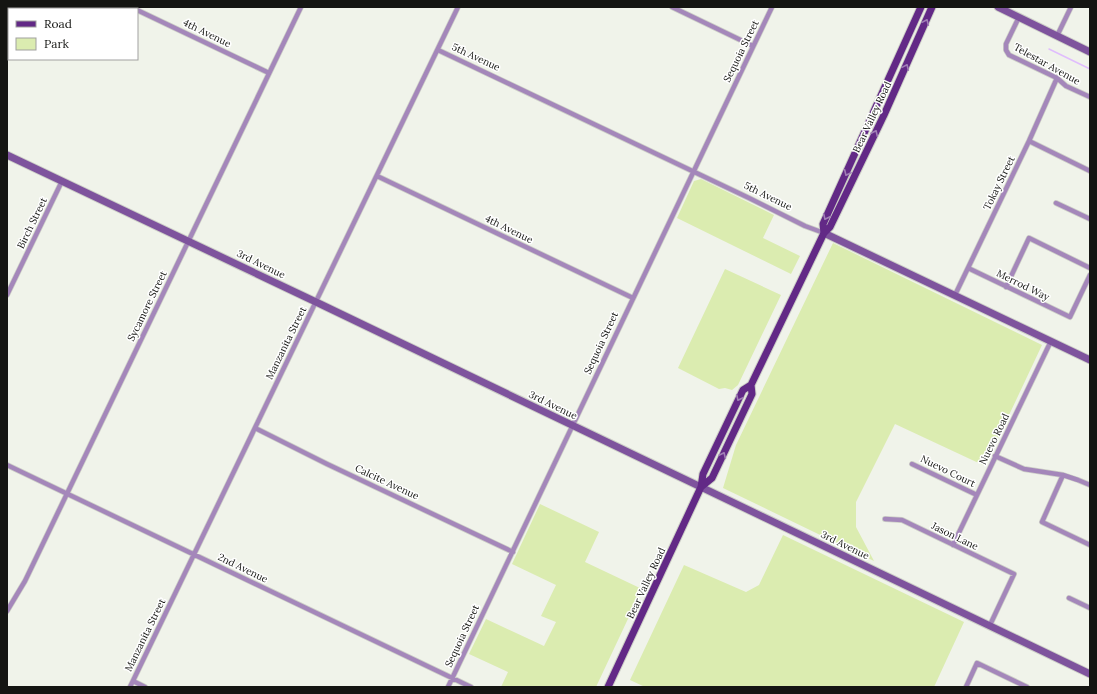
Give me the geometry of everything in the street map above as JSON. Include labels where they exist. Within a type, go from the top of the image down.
[{"type":"main road","name":"Bear Valley Road","points":[[824,233],[822,224],[921,7]]},
{"type":"main road","name":"Bear Valley Road","points":[[608,687],[702,487],[703,474],[743,390],[751,384],[824,233],[830,227],[884,115],[932,7]]},
{"type":"main road","points":[[884,115],[881,113],[881,109],[894,78],[897,61]]},
{"type":"street","name":"Sycamore Street","points":[[7,612],[25,581],[301,7]]},
{"type":"street","name":"Manzanita Street","points":[[130,687],[458,7]]},
{"type":"street","points":[[672,7],[753,46]]},
{"type":"street","name":"Sequoia Street","points":[[448,687],[772,7]]},
{"type":"street","points":[[998,7],[1090,52]]},
{"type":"street","points":[[1057,36],[1071,7]]},
{"type":"street","name":"4th Avenue","points":[[138,10],[270,73]]},
{"type":"street","name":"Telestar Avenue","points":[[1019,18],[1006,44],[1006,50],[1009,55],[1057,78],[1066,86],[1090,97]]},
{"type":"street","name":"5th Avenue","points":[[438,50],[805,226],[824,233],[1090,360]]},
{"type":"street","name":"Tokay Street","points":[[955,295],[1029,141],[1057,78]]},
{"type":"street","points":[[1029,141],[1090,171]]},
{"type":"street","name":"3rd Avenue","points":[[7,154],[1090,674]]},
{"type":"street","name":"4th Avenue","points":[[377,176],[633,298]]},
{"type":"street","name":"Birch Street","points":[[7,295],[62,181]]},
{"type":"street","points":[[1056,203],[1090,219]]},
{"type":"street","points":[[1006,287],[1029,238],[1090,268]]},
{"type":"street","name":"Merrod Way","points":[[968,268],[1070,317],[1090,275]]},
{"type":"street","name":"Nuevo Road","points":[[953,545],[1051,341]]},
{"type":"street","name":"Calcite Avenue","points":[[255,428],[326,464],[513,552]]},
{"type":"street","points":[[995,456],[1024,469],[1063,475],[1090,485]]},
{"type":"street","name":"Nuevo Court","points":[[912,464],[977,495]]},
{"type":"street","name":"2nd Avenue","points":[[7,465],[471,687]]},
{"type":"street","points":[[1063,475],[1042,522],[1090,545]]},
{"type":"street","name":"Jason Lane","points":[[885,519],[902,520],[1014,574],[990,625]]},
{"type":"street","points":[[1069,598],[1090,608]]},
{"type":"street","points":[[966,687],[977,663],[1027,687]]},
{"type":"street","points":[[133,681],[145,687]]},
{"type":"green space","points":[[701,179],[774,215],[763,238],[800,256],[791,274],[677,218],[694,181]]},
{"type":"green space","points":[[833,243],[1042,345],[985,466],[895,424],[856,502],[856,527],[874,561],[723,488],[736,445]]},
{"type":"green space","points":[[725,269],[781,295],[738,385],[732,390],[725,388],[719,389],[678,368]]},
{"type":"green space","points":[[540,504],[599,532],[585,562],[642,589],[596,687],[501,687],[508,672],[469,654],[486,619],[544,646],[556,622],[541,616],[556,585],[512,564]]},
{"type":"green space","points":[[783,535],[964,622],[934,687],[645,687],[630,680],[684,565],[746,592],[759,585]]},
{"type":"waterway","points":[[1049,49],[1090,69]]}]
